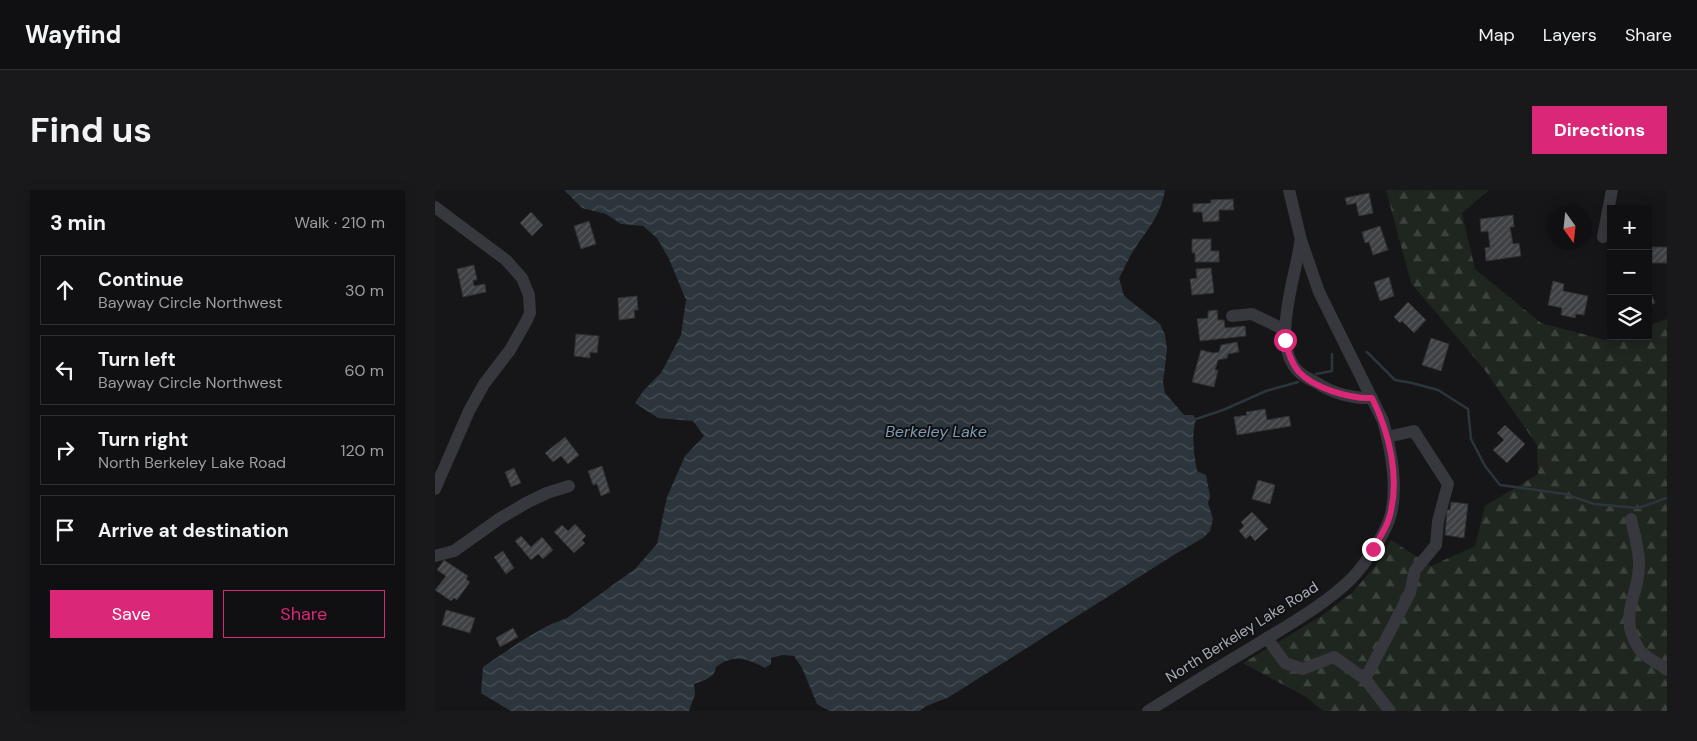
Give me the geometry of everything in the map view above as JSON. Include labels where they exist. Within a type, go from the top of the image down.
[{"type":"street","name":"North Berkeley Lake Road","points":[[1149,711],[1165,706],[1313,609],[1352,578],[1383,534],[1391,514],[1394,486],[1387,437],[1380,414],[1319,292],[1301,240],[1289,190]]},
{"type":"street","points":[[1603,237],[1612,190]]},
{"type":"street","points":[[435,207],[506,260],[522,278],[529,295],[530,313],[510,350],[484,384],[469,411],[435,489]]},
{"type":"street","points":[[1301,240],[1285,330],[1285,340],[1290,358],[1299,372],[1328,391],[1362,398],[1372,398]]},
{"type":"street","points":[[1232,316],[1252,314],[1285,330]]},
{"type":"street","points":[[1365,679],[1410,593],[1415,570],[1435,545],[1438,521],[1448,484],[1414,431],[1387,437]]},
{"type":"street","points":[[435,556],[454,551],[499,518],[526,502],[569,486]]},
{"type":"street","points":[[1631,519],[1639,561],[1635,592],[1628,615],[1630,632],[1641,652],[1667,670]]},
{"type":"street","points":[[1267,638],[1285,663],[1303,669],[1334,657],[1365,679],[1390,711]]},
{"type":"green space","points":[[1386,190],[1489,190],[1462,213],[1475,269],[1541,323],[1609,341],[1652,340],[1652,325],[1667,319],[1667,711],[1323,711],[1306,697],[1243,663],[1320,617],[1352,593],[1376,565],[1391,540],[1431,566],[1475,546],[1485,506],[1538,474],[1537,445],[1484,369],[1411,283]]},
{"type":"water","name":"Berkeley Lake","points":[[564,190],[1165,190],[1156,216],[1132,253],[1119,278],[1124,296],[1160,324],[1165,335],[1167,350],[1163,382],[1165,393],[1184,415],[1193,415],[1196,419],[1193,438],[1194,452],[1197,471],[1206,475],[1210,496],[1208,503],[1213,519],[1210,531],[1203,538],[949,697],[920,711],[830,711],[817,704],[802,668],[794,656],[782,655],[771,658],[771,664],[765,668],[740,659],[728,660],[722,663],[716,667],[711,677],[694,684],[695,694],[689,711],[511,711],[481,693],[483,667],[521,641],[547,626],[567,618],[635,569],[657,544],[667,497],[685,456],[704,436],[693,421],[658,418],[635,403],[644,390],[661,373],[681,335],[686,300],[669,259],[657,238],[643,226],[621,224],[606,214],[582,208]]},
{"type":"building","points":[[1369,193],[1373,213],[1359,216],[1356,203],[1347,205],[1345,198]]},
{"type":"building","points":[[1233,199],[1234,210],[1219,210],[1219,221],[1203,222],[1202,212],[1193,212],[1193,204],[1211,203],[1211,200]]},
{"type":"building","points":[[531,212],[543,225],[532,236],[520,223]]},
{"type":"building","points":[[1513,215],[1514,227],[1510,227],[1513,244],[1519,243],[1521,256],[1486,261],[1485,248],[1490,247],[1488,231],[1481,232],[1480,219]]},
{"type":"building","points":[[589,221],[596,244],[581,249],[574,226]]},
{"type":"building","points":[[1380,226],[1388,250],[1373,255],[1369,242],[1365,243],[1362,232]]},
{"type":"building","points":[[1192,239],[1211,239],[1211,251],[1219,251],[1219,262],[1195,262],[1195,253],[1192,253]]},
{"type":"building","points":[[1652,247],[1667,247],[1667,263],[1652,263]]},
{"type":"building","points":[[474,265],[477,280],[473,280],[474,286],[485,284],[486,292],[463,297],[457,269]]},
{"type":"building","points":[[1211,268],[1214,293],[1192,295],[1190,279],[1197,278],[1196,269]]},
{"type":"building","points":[[1389,277],[1394,296],[1380,301],[1374,282]]},
{"type":"building","points":[[1553,281],[1564,284],[1563,291],[1588,296],[1584,315],[1576,314],[1575,318],[1561,315],[1562,308],[1548,305]]},
{"type":"building","points":[[637,296],[638,310],[634,310],[635,318],[619,320],[618,298]]},
{"type":"building","points":[[1408,302],[1426,320],[1414,333],[1402,321],[1400,323],[1394,317]]},
{"type":"building","points":[[1217,310],[1218,320],[1224,320],[1225,328],[1245,326],[1246,336],[1200,341],[1197,319],[1208,318],[1208,311]]},
{"type":"building","points":[[576,334],[599,336],[597,353],[590,352],[590,358],[574,356]]},
{"type":"building","points":[[1431,338],[1449,344],[1441,371],[1422,365]]},
{"type":"building","points":[[1237,342],[1239,352],[1228,354],[1227,358],[1218,360],[1215,370],[1218,370],[1214,387],[1192,382],[1201,350],[1213,353],[1219,352],[1221,345]]},
{"type":"building","points":[[1265,409],[1267,420],[1289,416],[1291,426],[1237,435],[1234,417],[1247,415],[1246,412]]},
{"type":"building","points":[[1505,425],[1525,444],[1507,463],[1493,450],[1504,440],[1497,433]]},
{"type":"building","points":[[565,437],[579,455],[568,464],[561,456],[553,462],[545,453]]},
{"type":"building","points":[[602,466],[610,492],[601,496],[597,484],[593,485],[588,471]]},
{"type":"building","points":[[514,468],[521,483],[511,487],[505,472]]},
{"type":"building","points":[[1258,480],[1275,485],[1270,504],[1252,499]]},
{"type":"building","points":[[1451,502],[1468,504],[1464,538],[1445,535],[1447,510],[1450,510]]},
{"type":"building","points":[[1252,512],[1268,529],[1255,541],[1250,535],[1246,539],[1239,531],[1244,526],[1241,522]]},
{"type":"building","points":[[575,524],[586,536],[582,540],[585,543],[574,553],[554,532],[562,525],[568,531]]},
{"type":"building","points":[[521,536],[531,547],[542,537],[553,550],[543,559],[538,554],[531,560],[515,541]]},
{"type":"building","points":[[503,551],[514,568],[506,574],[494,557]]},
{"type":"building","points":[[444,560],[468,576],[466,579],[470,582],[457,600],[454,598],[451,601],[435,590],[446,576],[437,570]]},
{"type":"building","points":[[446,610],[475,618],[470,633],[442,625]]},
{"type":"building","points":[[513,628],[518,637],[500,647],[496,638]]},
{"type":"waterway","points":[[1367,352],[1395,380],[1438,390],[1468,409],[1471,439],[1485,466],[1500,485],[1565,494],[1594,504],[1638,508],[1667,498]]},
{"type":"waterway","points":[[1316,374],[1332,371],[1332,354]]},
{"type":"waterway","points":[[1196,419],[1223,410],[1266,391],[1298,382]]},
{"type":"route","points":[[1285,340],[1290,358],[1299,372],[1328,391],[1362,398],[1372,398],[1380,414],[1390,450],[1394,486],[1391,514],[1383,534],[1373,549]]}]
